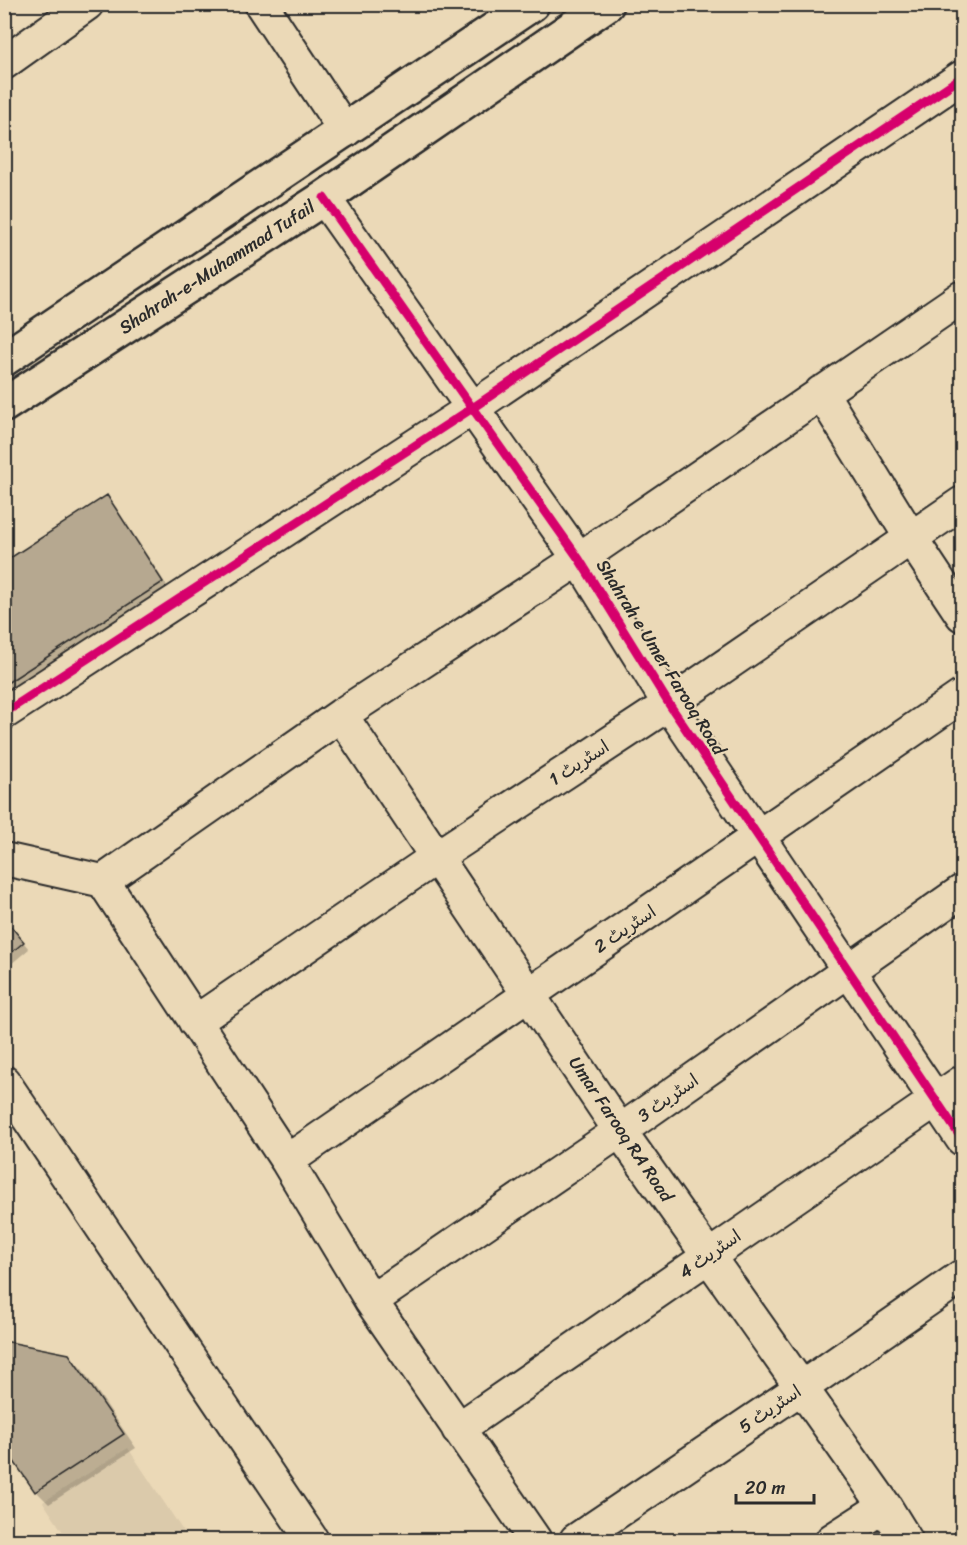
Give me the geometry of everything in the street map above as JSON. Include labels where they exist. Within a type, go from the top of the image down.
[{"type":"main road","points":[[4,359],[532,4]]},
{"type":"main road","name":"Shahrah-e-Muhammad Tufail","points":[[4,405],[324,198],[607,4]]},
{"type":"street","points":[[261,4],[345,131]]},
{"type":"street","points":[[4,63],[84,5]]},
{"type":"street","points":[[4,713],[471,409],[963,76]]},
{"type":"street","name":"Shahrah e Umer Farooq Road","points":[[324,198],[579,560],[669,704],[758,838],[963,1138]]},
{"type":"street","points":[[102,881],[340,715],[579,560],[820,392],[963,297]]},
{"type":"street","points":[[820,392],[911,538],[963,615]]},
{"type":"street","name":"اسٹریٹ 1","points":[[195,1022],[435,858],[669,704],[963,503]]},
{"type":"street","name":"اسٹریٹ 2","points":[[287,1161],[963,696]]},
{"type":"street","name":"Umar Farooq RA Road","points":[[340,715],[435,858],[530,994],[620,1131],[885,1506],[906,1540]]},
{"type":"street","points":[[4,859],[102,881],[287,1161],[371,1301],[535,1540]]},
{"type":"street","name":"اسٹریٹ 3","points":[[371,1301],[620,1131],[963,891]]},
{"type":"street","points":[[4,1082],[312,1540]]},
{"type":"street","name":"اسٹریٹ 4","points":[[458,1429],[708,1255],[963,1082]]},
{"type":"street","name":"اسٹریٹ 5","points":[[576,1540],[963,1276]]},
{"type":"street","points":[[832,1540],[885,1506]]},
{"type":"shaded area","points":[[128,1448],[189,1540],[68,1540],[43,1502]]},
{"type":"building","points":[[107,495],[163,582],[4,685],[4,562]]},
{"type":"building","points":[[4,918],[24,942],[4,959]]},
{"type":"building","points":[[4,1341],[69,1354],[124,1434],[35,1492],[4,1447]]},
{"type":"cycle path","points":[[4,713],[471,409],[962,77]]},
{"type":"cycle path","points":[[324,198],[579,559],[669,704],[962,1139]]}]
